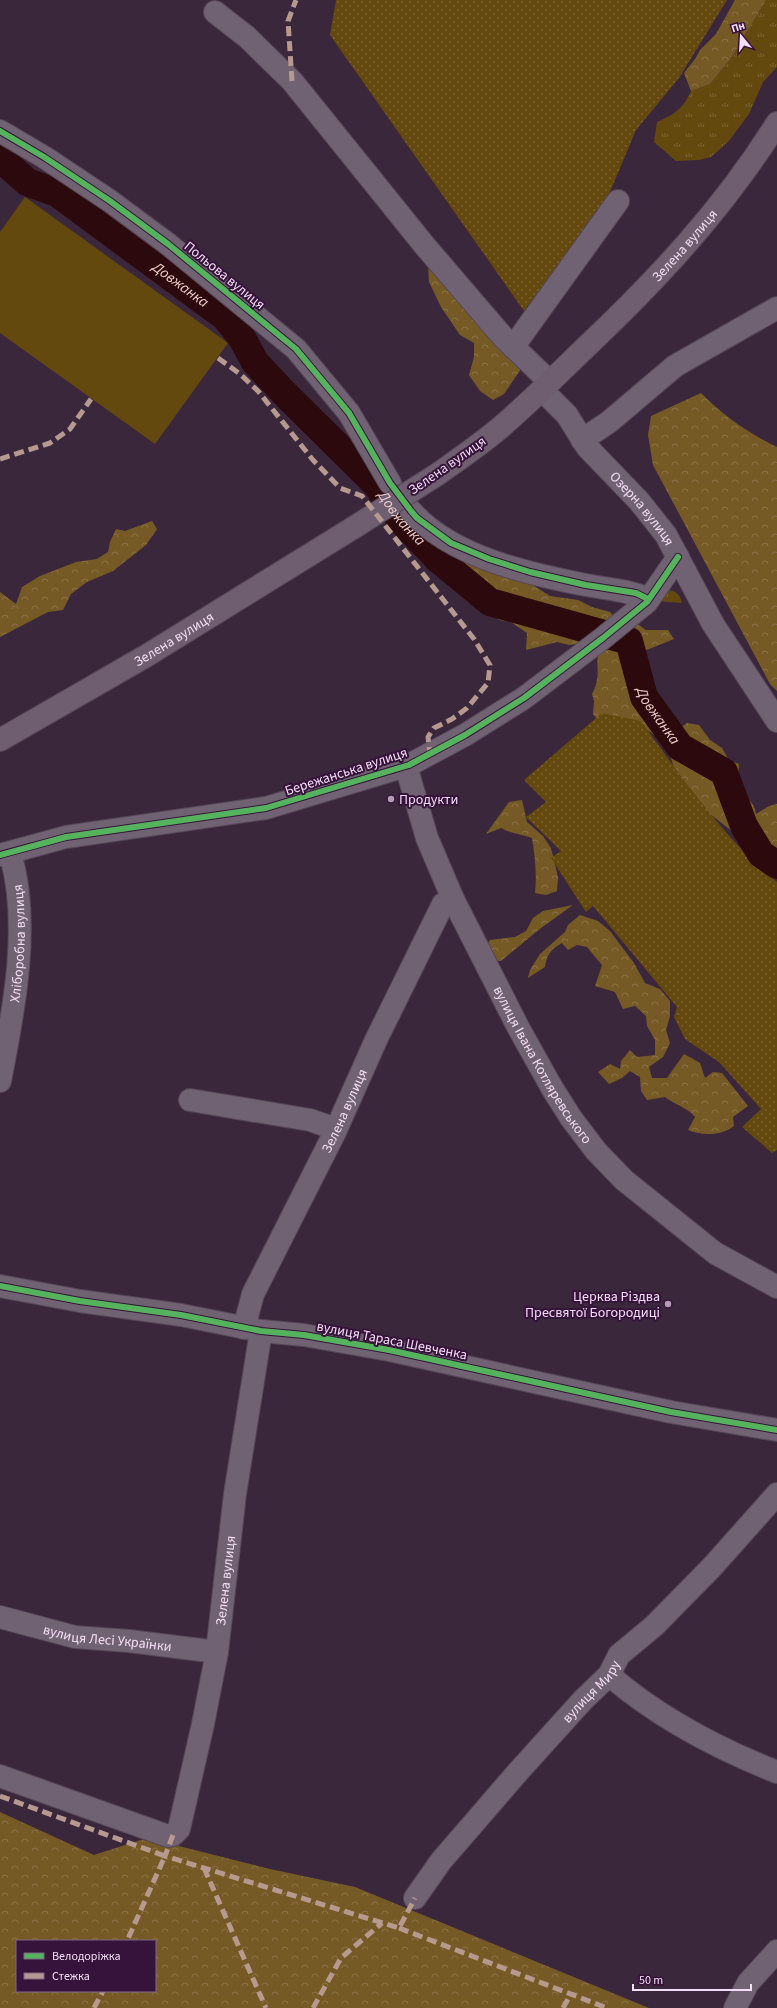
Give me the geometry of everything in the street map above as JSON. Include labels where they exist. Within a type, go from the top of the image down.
[{"type":"highway","name":"Зелена вулиця","points":[[0,740],[146,656],[353,528],[438,474],[500,428],[546,386],[644,291],[713,214],[755,159],[777,123]]},
{"type":"street","name":"Озерна вулиця","points":[[215,12],[247,37],[292,81],[424,246],[546,386],[567,415],[587,447],[643,507],[666,535],[713,624],[777,721]]},
{"type":"street","name":"Польова вулиця","points":[[0,131],[44,157],[110,201],[209,277],[296,349],[349,413],[390,483]]},
{"type":"street","points":[[513,347],[618,202]]},
{"type":"street","points":[[582,440],[609,422],[675,366],[777,308]]},
{"type":"street","points":[[411,511],[451,543],[488,559],[530,572],[586,585],[636,593],[648,599]]},
{"type":"street","name":"Бережанська вулиця","points":[[5,854],[66,838],[266,808],[406,766],[465,735],[524,698],[608,633],[648,599],[678,557]]},
{"type":"street","name":"вулиця Івана Котляревського","points":[[406,766],[427,838],[453,899],[552,1088],[596,1151],[624,1180],[715,1253],[777,1287]]},
{"type":"street","name":"Хліборобна вулиця","points":[[0,1081],[16,990],[19,937],[18,890],[15,872],[5,854]]},
{"type":"street","name":"Зелена вулиця","points":[[0,1776],[168,1836],[173,1835],[179,1829],[217,1652],[252,1329],[253,1294],[336,1129],[376,1040],[443,904],[453,899]]},
{"type":"street","points":[[190,1100],[279,1114],[322,1123],[336,1129]]},
{"type":"street","name":"вулиця Тараса Шевченка","points":[[0,1286],[80,1301],[181,1315],[252,1329],[304,1335],[388,1350],[671,1412],[777,1430]]},
{"type":"street","name":"вулиця Миру","points":[[414,1898],[440,1861],[583,1700],[609,1675],[619,1655],[664,1615],[712,1567],[777,1494]]},
{"type":"street","name":"вулиця Лесі Українки","points":[[0,1617],[75,1637],[129,1641],[217,1652]]},
{"type":"street","points":[[609,1675],[638,1700],[676,1724],[736,1756],[777,1772]]},
{"type":"street","points":[[735,2008],[748,1983],[777,1952]]},
{"type":"green space","points":[[336,0],[727,0],[679,78],[636,130],[607,199],[524,311],[330,35]]},
{"type":"green space","points":[[735,0],[766,0],[732,57],[710,84],[691,91],[684,73],[700,50],[716,34]]},
{"type":"green space","points":[[766,0],[777,0],[777,67],[763,82],[749,114],[728,142],[711,157],[699,160],[676,161],[654,142],[657,122],[678,110],[685,102],[691,91],[710,84],[732,57]]},
{"type":"green space","points":[[25,197],[228,343],[155,444],[0,333],[0,232]]},
{"type":"green space","points":[[428,264],[521,369],[504,394],[493,400],[480,391],[469,375],[474,357],[474,343],[460,335],[441,307],[429,282]]},
{"type":"green space","points":[[701,393],[718,409],[737,423],[777,447],[777,691],[770,684],[653,465],[648,435],[651,416]]},
{"type":"green space","points":[[421,507],[427,510],[430,520],[550,596],[578,600],[592,607],[610,612],[616,619],[583,643],[569,645],[557,642],[526,650],[527,633],[511,622],[499,620],[491,612],[491,597],[484,590],[470,589],[460,586],[443,570],[436,569],[423,563],[414,553],[402,534],[407,517]]},
{"type":"green space","points":[[152,521],[157,529],[146,545],[113,571],[87,582],[71,594],[63,610],[48,612],[0,637],[0,592],[16,604],[22,587],[40,576],[76,562],[97,559],[108,552],[110,542],[116,529],[125,531]]},
{"type":"green space","points":[[668,590],[674,591],[678,594],[682,603],[656,601]]},
{"type":"green space","points":[[632,620],[646,630],[668,630],[674,639],[644,651],[645,666],[636,685],[651,696],[659,711],[675,732],[687,723],[699,725],[710,740],[722,748],[729,760],[739,764],[739,784],[742,791],[753,805],[756,814],[769,806],[777,804],[777,872],[775,873],[758,870],[742,858],[742,844],[733,832],[682,792],[670,755],[660,739],[639,724],[597,719],[593,714],[594,701],[592,694],[598,675],[599,654],[603,648],[611,642],[624,636]]},
{"type":"green space","points":[[602,713],[641,721],[687,785],[721,827],[739,847],[777,882],[777,1150],[772,1153],[742,1127],[761,1109],[719,1062],[685,1039],[674,1017],[677,1007],[593,906],[586,912],[551,858],[561,851],[526,817],[546,802],[524,780]]},
{"type":"green space","points":[[522,800],[527,822],[543,836],[551,848],[558,877],[557,891],[546,895],[535,893],[536,879],[532,838],[509,832],[501,828],[486,834],[509,802]]},
{"type":"green space","points":[[573,905],[541,928],[501,961],[488,961],[483,951],[490,940],[515,937],[526,931],[533,918],[543,911]]},
{"type":"green space","points":[[580,915],[598,921],[610,931],[634,963],[645,983],[660,989],[670,1001],[670,1016],[666,1030],[670,1043],[663,1057],[649,1067],[652,1078],[667,1078],[684,1054],[700,1063],[705,1078],[713,1072],[722,1073],[748,1106],[733,1117],[734,1126],[723,1132],[712,1134],[688,1130],[695,1117],[665,1097],[647,1100],[641,1091],[640,1077],[630,1071],[622,1078],[609,1084],[598,1072],[610,1064],[620,1069],[621,1061],[630,1050],[637,1057],[655,1055],[655,1040],[647,1026],[646,1016],[635,1006],[623,1009],[615,992],[595,986],[602,965],[587,947],[577,945],[568,950],[562,943],[550,952],[545,967],[528,978],[530,970],[540,954],[565,932],[568,925]]},
{"type":"green space","points":[[0,1812],[94,1855],[147,1838],[270,1869],[355,1887],[649,2008],[0,2008]]},
{"type":"waterway","name":"Довжанка","points":[[0,158],[27,182],[57,193],[225,317],[242,338],[255,362],[284,393],[377,485],[399,518],[439,560],[490,602],[629,641],[644,697],[680,747],[724,772],[744,826],[761,854],[777,865]]},
{"type":"marked path","points":[[292,81],[288,21],[296,0]]},
{"type":"marked path","points":[[218,358],[240,374],[258,391],[313,460],[340,488],[362,496],[474,639],[490,665],[488,683],[467,708],[452,719],[434,728],[428,737],[430,754]]},
{"type":"marked path","points":[[0,459],[50,443],[70,429],[91,399]]},
{"type":"marked path","points":[[0,1796],[165,1856],[127,1940]]},
{"type":"marked path","points":[[173,1835],[165,1856],[399,1928],[415,1898]]},
{"type":"marked path","points":[[204,1868],[266,2008]]},
{"type":"marked path","points":[[313,2008],[341,1958],[382,1923]]},
{"type":"marked path","points":[[399,1928],[607,2008]]},
{"type":"marked path","points":[[94,2008],[102,1992]]},
{"type":"marked path","points":[[563,2008],[571,1994]]},
{"type":"cycle path","points":[[0,131],[44,157],[110,201],[168,244],[296,349],[349,413],[390,483],[411,511],[417,518],[451,543],[489,559],[530,572],[586,585],[636,593],[648,599]]},
{"type":"cycle path","points":[[0,855],[66,837],[266,808],[409,765],[465,735],[524,698],[603,638],[647,602],[678,557]]},
{"type":"cycle path","points":[[0,1286],[80,1301],[181,1315],[261,1331],[304,1335],[389,1350],[671,1412],[777,1430]]},
{"type":"place","name":"Продукти","points":[[391,799]]},
{"type":"place","name":"Церква Різдва Пресвятої Богородиці","points":[[668,1304]]}]
